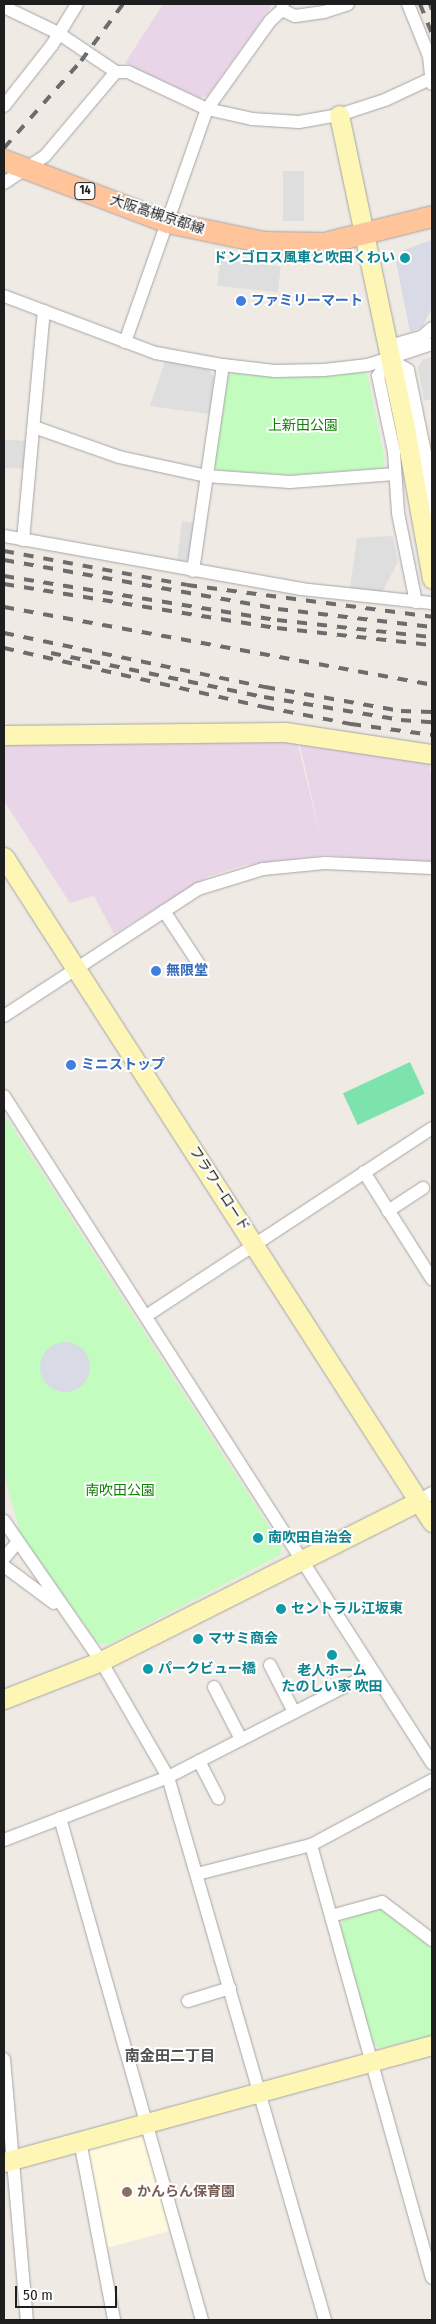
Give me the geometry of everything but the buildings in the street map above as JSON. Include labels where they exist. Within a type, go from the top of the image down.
[{"type":"main road","name":"大阪高槻京都線","points":[[4,160],[167,222],[264,242],[324,243],[363,235],[432,216]]},
{"type":"street","points":[[4,106],[77,4]]},
{"type":"street","points":[[125,342],[207,109],[282,7],[294,16],[324,12],[348,4]]},
{"type":"street","points":[[11,7],[58,33],[116,72],[128,72],[207,109],[276,122],[339,115],[385,100],[431,81],[428,56],[408,4]]},
{"type":"street","points":[[4,184],[45,156],[116,72]]},
{"type":"street","points":[[339,115],[432,579]]},
{"type":"street","points":[[4,296],[156,353],[223,365],[275,371],[324,370],[388,353],[432,344]]},
{"type":"street","points":[[23,540],[44,312]]},
{"type":"street","points":[[416,602],[398,513],[395,474],[378,376],[388,353],[422,336],[432,328]]},
{"type":"street","points":[[388,353],[408,370],[429,452],[432,518]]},
{"type":"street","points":[[193,571],[223,365]]},
{"type":"street","points":[[34,427],[119,457],[206,476],[290,482],[395,474]]},
{"type":"street","points":[[4,536],[301,589],[432,603]]},
{"type":"street","points":[[4,735],[285,732],[432,754]]},
{"type":"street","name":"フラワーロード","points":[[4,857],[255,1243],[426,1497],[432,1522]]},
{"type":"street","points":[[4,1016],[198,888],[263,869],[325,863],[432,868]]},
{"type":"street","points":[[164,911],[199,964]]},
{"type":"street","points":[[4,1096],[432,1763]]},
{"type":"street","points":[[146,1316],[432,1128]]},
{"type":"street","points":[[364,1172],[432,1279]]},
{"type":"street","points":[[388,1211],[423,1188]]},
{"type":"street","points":[[4,1699],[102,1661],[426,1497]]},
{"type":"street","points":[[4,1521],[17,1544],[62,1609],[102,1661],[168,1777],[325,2320]]},
{"type":"street","points":[[4,1558],[17,1544]]},
{"type":"street","points":[[4,1566],[62,1609]]},
{"type":"street","points":[[270,1665],[294,1712]]},
{"type":"street","points":[[4,1840],[168,1777],[373,1672]]},
{"type":"street","points":[[214,1687],[241,1738]]},
{"type":"street","points":[[199,1761],[218,1798]]},
{"type":"street","points":[[197,1874],[311,1845],[432,1780]]},
{"type":"street","points":[[60,1818],[202,2320]]},
{"type":"street","points":[[311,1845],[432,2277]]},
{"type":"street","points":[[331,1916],[382,1902],[432,1940]]},
{"type":"street","points":[[188,2001],[230,1988]]},
{"type":"street","points":[[8,2160],[260,2090],[432,2045]]},
{"type":"street","points":[[4,2059],[8,2160],[27,2320]]},
{"type":"street","points":[[80,2141],[114,2320]]},
{"type":"shaded area","points":[[163,4],[273,4],[207,96],[200,98],[125,63]]},
{"type":"shaded area","points":[[283,171],[304,171],[304,221],[283,221]]},
{"type":"shaded area","points":[[432,240],[432,308],[422,327],[410,332],[396,262],[404,250]]},
{"type":"shaded area","points":[[220,260],[281,266],[278,292],[217,286]]},
{"type":"shaded area","points":[[432,357],[432,399],[424,401],[418,367],[423,359]]},
{"type":"shaded area","points":[[165,361],[209,370],[214,378],[209,414],[150,406]]},
{"type":"shaded area","points":[[4,440],[27,441],[26,469],[4,468]]},
{"type":"shaded area","points":[[182,521],[194,523],[189,558],[183,562],[177,561]]},
{"type":"shaded area","points":[[393,536],[398,562],[382,592],[350,588],[357,538]]},
{"type":"shaded area","points":[[297,741],[324,851],[299,741],[429,763],[432,782],[432,863],[325,855],[245,865],[207,877],[114,934],[94,896],[70,903],[4,801],[4,744]]},
{"type":"shaded area","points":[[60,1342],[70,1342],[83,1349],[90,1362],[90,1372],[83,1385],[70,1392],[60,1392],[51,1388],[44,1381],[40,1372],[40,1362],[44,1353],[51,1346]]},
{"type":"shaded area","name":"かんらん保育園","points":[[137,2134],[145,2140],[170,2231],[106,2248],[87,2153],[92,2147]]},
{"type":"green space","name":"上新田公園","points":[[364,372],[368,377],[385,461],[382,468],[290,475],[219,471],[214,464],[226,378],[233,373],[285,377]]},
{"type":"green space","points":[[410,1062],[425,1094],[358,1125],[343,1093]]},
{"type":"green space","name":"南吹田公園","points":[[4,1114],[282,1547],[280,1555],[107,1645],[98,1643],[21,1536],[4,1474]]},
{"type":"green space","points":[[380,1909],[432,1948],[432,2035],[380,2048],[373,2043],[340,1927],[345,1918]]},
{"type":"railway","points":[[4,148],[81,61],[123,4]]},
{"type":"railway","points":[[420,4],[432,33]]},
{"type":"railway","points":[[430,4],[432,10]]},
{"type":"railway","points":[[4,551],[187,585],[432,617]]},
{"type":"railway","points":[[4,560],[278,609],[432,627]]},
{"type":"railway","points":[[4,576],[277,620],[432,637]]},
{"type":"railway","points":[[4,584],[277,628],[432,645]]},
{"type":"railway","points":[[4,607],[432,685]]},
{"type":"railway","points":[[4,633],[265,687],[401,711],[432,712]]},
{"type":"railway","points":[[4,648],[264,707],[351,724],[432,735]]},
{"type":"railway","points":[[51,653],[264,697],[401,720],[432,722]]},
{"type":"place","name":"ドンゴロス風車と吹田くわい","points":[[405,258]]},
{"type":"place","name":"ファミリーマート","points":[[241,301]]},
{"type":"place","name":"無限堂","points":[[156,971]]},
{"type":"place","name":"ミニストップ","points":[[71,1065]]},
{"type":"place","name":"南吹田自治会","points":[[258,1538]]},
{"type":"place","name":"セントラル江坂東","points":[[281,1609]]},
{"type":"place","name":"マサミ商会","points":[[198,1639]]},
{"type":"place","name":"老人ホーム たのしい家 吹田","points":[[332,1655]]},
{"type":"place","name":"パークビュー橋","points":[[148,1669]]},
{"type":"place","name":"かんらん保育園","points":[[127,2192]]},
{"type":"district","name":"南金田二丁目","points":[[170,2057]]}]
